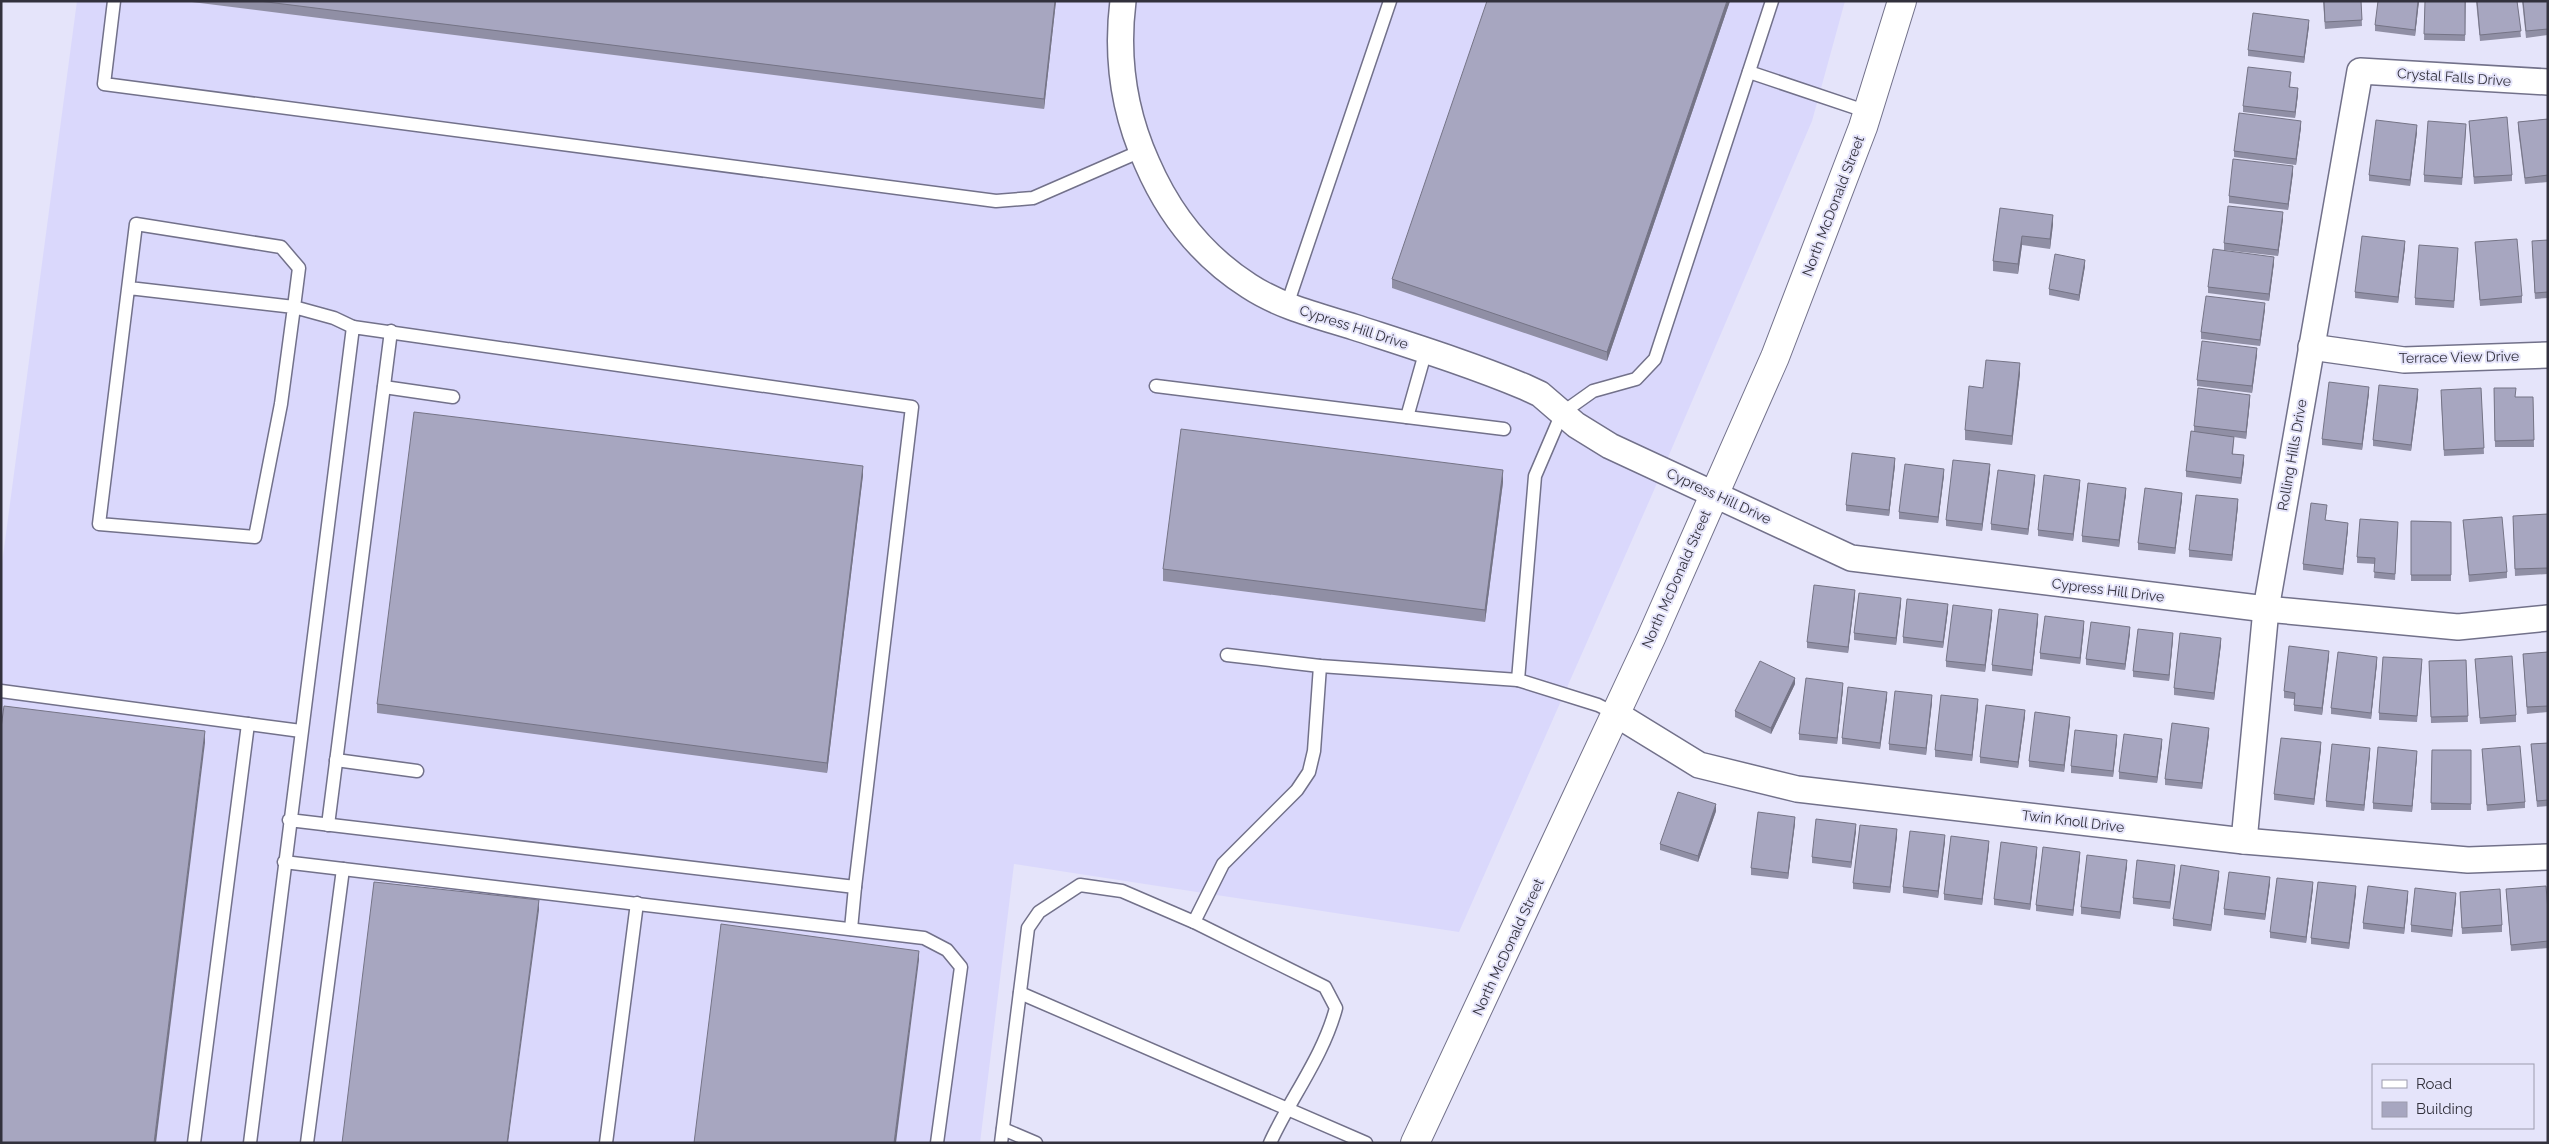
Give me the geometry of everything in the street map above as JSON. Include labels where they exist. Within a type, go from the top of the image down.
[{"type":"main road","name":"North McDonald Street","points":[[1415,1143],[1616,714],[1775,357],[1868,112],[1902,1]]},
{"type":"street","name":"Cypress Hill Drive","points":[[1123,1],[1120,37],[1126,105],[1142,151],[1165,200],[1193,239],[1249,286],[1287,305],[1426,350],[1525,387],[1540,394],[1576,425],[1610,446],[1852,558],[2266,609],[2458,627],[2548,618]]},
{"type":"street","name":"Crystal Falls Drive","points":[[2360,71],[2548,82]]},
{"type":"street","name":"Rolling Hills Drive","points":[[2244,841],[2266,609],[2310,347],[2360,71]]},
{"type":"street","name":"Terrace View Drive","points":[[2310,347],[2404,360],[2548,354]]},
{"type":"street","name":"Twin Knoll Drive","points":[[1616,714],[1699,765],[1797,789],[2244,841],[2468,860],[2548,857]]},
{"type":"lane","points":[[114,1],[104,84],[996,201],[1034,198],[1142,151]]},
{"type":"lane","points":[[1287,305],[1390,1]]},
{"type":"lane","points":[[1518,680],[1535,476],[1562,412],[1593,391],[1636,379],[1655,359],[1772,1]]},
{"type":"lane","points":[[1749,72],[1868,112]]},
{"type":"lane","points":[[136,224],[281,247],[299,268],[294,307],[282,404],[255,537],[99,524],[136,224]]},
{"type":"lane","points":[[129,288],[294,307],[334,318],[353,327],[912,407],[851,929]]},
{"type":"lane","points":[[250,1143],[289,820],[353,327]]},
{"type":"lane","points":[[328,825],[391,331]]},
{"type":"lane","points":[[1407,417],[1426,350]]},
{"type":"lane","points":[[1156,386],[1504,429]]},
{"type":"lane","points":[[384,387],[454,397]]},
{"type":"lane","points":[[1227,655],[1320,666],[1518,680],[1598,705],[1616,714]]},
{"type":"lane","points":[[1194,922],[1223,864],[1297,790],[1309,772],[1314,751],[1320,666]]},
{"type":"lane","points":[[1,691],[301,731]]},
{"type":"lane","points":[[194,1143],[248,724]]},
{"type":"lane","points":[[336,760],[417,771]]},
{"type":"lane","points":[[289,820],[855,887]]},
{"type":"lane","points":[[284,862],[924,938],[947,950],[961,967],[937,1143]]},
{"type":"lane","points":[[307,1143],[343,869]]},
{"type":"lane","points":[[1001,1143],[1028,928],[1039,912],[1080,885],[1122,890],[1194,922],[1325,987],[1336,1008],[1329,1034],[1286,1108],[1270,1143]]},
{"type":"lane","points":[[606,1143],[637,904]]},
{"type":"lane","points":[[1020,992],[1366,1143]]},
{"type":"lane","points":[[1003,1129],[1036,1143]]},
{"type":"shaded area","points":[[77,1],[1845,1],[1812,121],[1651,497],[1459,932],[1014,864],[980,1143],[1,1143],[1,571]]},
{"type":"building","points":[[259,1],[1055,1],[1044,99]]},
{"type":"building","points":[[1487,1],[1727,1],[1607,352],[1392,279]]},
{"type":"building","points":[[2324,1],[2361,1],[2362,20],[2325,22]]},
{"type":"building","points":[[2378,1],[2418,1],[2415,30],[2375,25]]},
{"type":"building","points":[[2425,1],[2465,1],[2465,35],[2424,34]]},
{"type":"building","points":[[2477,1],[2517,1],[2521,31],[2480,35]]},
{"type":"building","points":[[2523,1],[2548,1],[2548,29],[2526,31]]},
{"type":"building","points":[[2253,13],[2309,20],[2304,57],[2248,50]]},
{"type":"building","points":[[2248,67],[2291,72],[2289,87],[2298,88],[2295,112],[2243,106]]},
{"type":"building","points":[[2239,113],[2301,121],[2296,159],[2234,151]]},
{"type":"building","points":[[2507,117],[2512,175],[2474,177],[2469,121]]},
{"type":"building","points":[[2548,119],[2548,175],[2525,178],[2518,122]]},
{"type":"building","points":[[2376,120],[2417,125],[2410,180],[2369,175]]},
{"type":"building","points":[[2428,121],[2466,124],[2462,178],[2424,175]]},
{"type":"building","points":[[2233,159],[2293,166],[2288,204],[2229,196]]},
{"type":"building","points":[[2228,206],[2283,212],[2278,250],[2224,243]]},
{"type":"building","points":[[2000,208],[2053,215],[2050,239],[2022,236],[2018,264],[1993,261]]},
{"type":"building","points":[[2362,236],[2405,241],[2398,297],[2355,292]]},
{"type":"building","points":[[2517,239],[2522,296],[2480,300],[2475,242]]},
{"type":"building","points":[[2548,240],[2548,292],[2535,293],[2532,241]]},
{"type":"building","points":[[2419,245],[2458,248],[2454,301],[2415,298]]},
{"type":"building","points":[[2213,249],[2274,257],[2269,294],[2208,287]]},
{"type":"building","points":[[2055,254],[2085,260],[2079,295],[2049,289]]},
{"type":"building","points":[[2206,296],[2265,303],[2260,340],[2201,332]]},
{"type":"building","points":[[2202,341],[2257,348],[2252,386],[2197,380]]},
{"type":"building","points":[[1986,360],[2020,363],[2012,436],[1965,430],[1969,386],[1983,388]]},
{"type":"building","points":[[2329,382],[2369,387],[2362,444],[2322,439]]},
{"type":"building","points":[[2379,385],[2418,389],[2411,445],[2373,440]]},
{"type":"building","points":[[2198,388],[2250,395],[2246,432],[2194,426]]},
{"type":"building","points":[[2481,388],[2484,448],[2444,450],[2441,390]]},
{"type":"building","points":[[2494,388],[2516,388],[2515,397],[2533,397],[2534,440],[2495,441]]},
{"type":"building","points":[[414,412],[863,466],[827,763],[377,704]]},
{"type":"building","points":[[1181,429],[1503,470],[1485,610],[1163,569]]},
{"type":"building","points":[[2191,431],[2234,437],[2232,454],[2244,455],[2241,478],[2186,471]]},
{"type":"building","points":[[1852,453],[1895,458],[1889,510],[1846,505]]},
{"type":"building","points":[[1953,460],[1990,464],[1982,524],[1946,520]]},
{"type":"building","points":[[1905,464],[1944,469],[1938,517],[1899,512]]},
{"type":"building","points":[[1998,470],[2035,475],[2028,529],[1991,524]]},
{"type":"building","points":[[2044,475],[2080,480],[2073,534],[2038,530]]},
{"type":"building","points":[[2088,483],[2126,488],[2119,540],[2082,536]]},
{"type":"building","points":[[2145,488],[2182,493],[2175,548],[2138,543]]},
{"type":"building","points":[[2196,495],[2238,499],[2232,555],[2189,550]]},
{"type":"building","points":[[2311,503],[2327,505],[2325,520],[2348,523],[2343,569],[2303,564]]},
{"type":"building","points":[[2548,514],[2548,568],[2515,569],[2513,516]]},
{"type":"building","points":[[2502,517],[2507,572],[2469,575],[2463,520]]},
{"type":"building","points":[[2360,519],[2398,522],[2395,574],[2374,572],[2375,558],[2357,557]]},
{"type":"building","points":[[2411,521],[2451,522],[2451,575],[2411,575]]},
{"type":"building","points":[[1814,585],[1855,590],[1848,647],[1807,642]]},
{"type":"building","points":[[1859,593],[1901,598],[1896,638],[1854,633]]},
{"type":"building","points":[[1907,599],[1948,604],[1943,642],[1903,637]]},
{"type":"building","points":[[1953,605],[1992,610],[1985,665],[1946,661]]},
{"type":"building","points":[[1999,609],[2038,614],[2032,670],[1992,665]]},
{"type":"building","points":[[2045,616],[2084,621],[2080,658],[2040,653]]},
{"type":"building","points":[[2091,622],[2130,627],[2125,664],[2086,659]]},
{"type":"building","points":[[2138,629],[2173,633],[2169,675],[2133,671]]},
{"type":"building","points":[[2180,633],[2221,638],[2214,693],[2174,688]]},
{"type":"building","points":[[2289,646],[2329,651],[2322,708],[2294,705],[2295,693],[2284,691]]},
{"type":"building","points":[[2338,652],[2377,657],[2371,713],[2331,708]]},
{"type":"building","points":[[2548,652],[2548,706],[2527,707],[2523,654]]},
{"type":"building","points":[[2512,656],[2516,715],[2480,718],[2475,659]]},
{"type":"building","points":[[2383,657],[2422,659],[2417,716],[2379,713]]},
{"type":"building","points":[[2466,660],[2468,716],[2431,717],[2429,661]]},
{"type":"building","points":[[1760,661],[1795,678],[1771,728],[1735,711]]},
{"type":"building","points":[[1806,678],[1843,683],[1837,738],[1799,734]]},
{"type":"building","points":[[1848,687],[1887,692],[1880,743],[1842,738]]},
{"type":"building","points":[[1895,691],[1932,695],[1926,748],[1889,744]]},
{"type":"building","points":[[1941,695],[1978,699],[1972,755],[1935,750]]},
{"type":"building","points":[[1986,705],[2025,710],[2018,762],[1980,757]]},
{"type":"building","points":[[4,706],[205,731],[154,1143],[1,1143],[1,728]]},
{"type":"building","points":[[2035,712],[2070,717],[2064,765],[2029,761]]},
{"type":"building","points":[[2172,723],[2209,728],[2202,783],[2165,779]]},
{"type":"building","points":[[2075,730],[2117,735],[2113,771],[2071,766]]},
{"type":"building","points":[[2124,734],[2162,739],[2157,777],[2119,772]]},
{"type":"building","points":[[2281,738],[2321,742],[2314,799],[2274,794]]},
{"type":"building","points":[[2548,743],[2548,800],[2537,801],[2531,744]]},
{"type":"building","points":[[2332,744],[2370,748],[2364,805],[2326,801]]},
{"type":"building","points":[[2520,746],[2525,802],[2487,805],[2482,749]]},
{"type":"building","points":[[2378,747],[2417,751],[2412,806],[2373,803]]},
{"type":"building","points":[[2432,750],[2471,750],[2471,804],[2431,803]]},
{"type":"building","points":[[1678,792],[1716,804],[1698,856],[1660,844]]},
{"type":"building","points":[[1758,812],[1795,817],[1788,873],[1751,868]]},
{"type":"building","points":[[1816,819],[1856,824],[1851,862],[1812,857]]},
{"type":"building","points":[[1860,825],[1897,829],[1890,887],[1853,883]]},
{"type":"building","points":[[1910,831],[1945,835],[1938,891],[1903,887]]},
{"type":"building","points":[[1951,836],[1989,841],[1982,899],[1944,894]]},
{"type":"building","points":[[2001,842],[2037,847],[2030,904],[1994,899]]},
{"type":"building","points":[[2043,847],[2080,852],[2073,910],[2036,905]]},
{"type":"building","points":[[2087,855],[2127,860],[2120,912],[2081,907]]},
{"type":"building","points":[[2137,860],[2175,865],[2170,902],[2133,898]]},
{"type":"building","points":[[2181,865],[2219,871],[2211,925],[2173,919]]},
{"type":"building","points":[[2229,872],[2270,877],[2265,914],[2224,909]]},
{"type":"building","points":[[2277,878],[2313,882],[2306,937],[2270,932]]},
{"type":"building","points":[[374,882],[539,900],[507,1143],[342,1143]]},
{"type":"building","points":[[2318,882],[2356,886],[2349,943],[2311,938]]},
{"type":"building","points":[[2368,886],[2408,891],[2404,928],[2363,923]]},
{"type":"building","points":[[2546,886],[2548,941],[2511,945],[2506,889]]},
{"type":"building","points":[[2415,888],[2456,893],[2452,930],[2411,925]]},
{"type":"building","points":[[2500,889],[2502,925],[2462,928],[2460,892]]},
{"type":"building","points":[[721,924],[919,951],[894,1143],[694,1143]]}]
